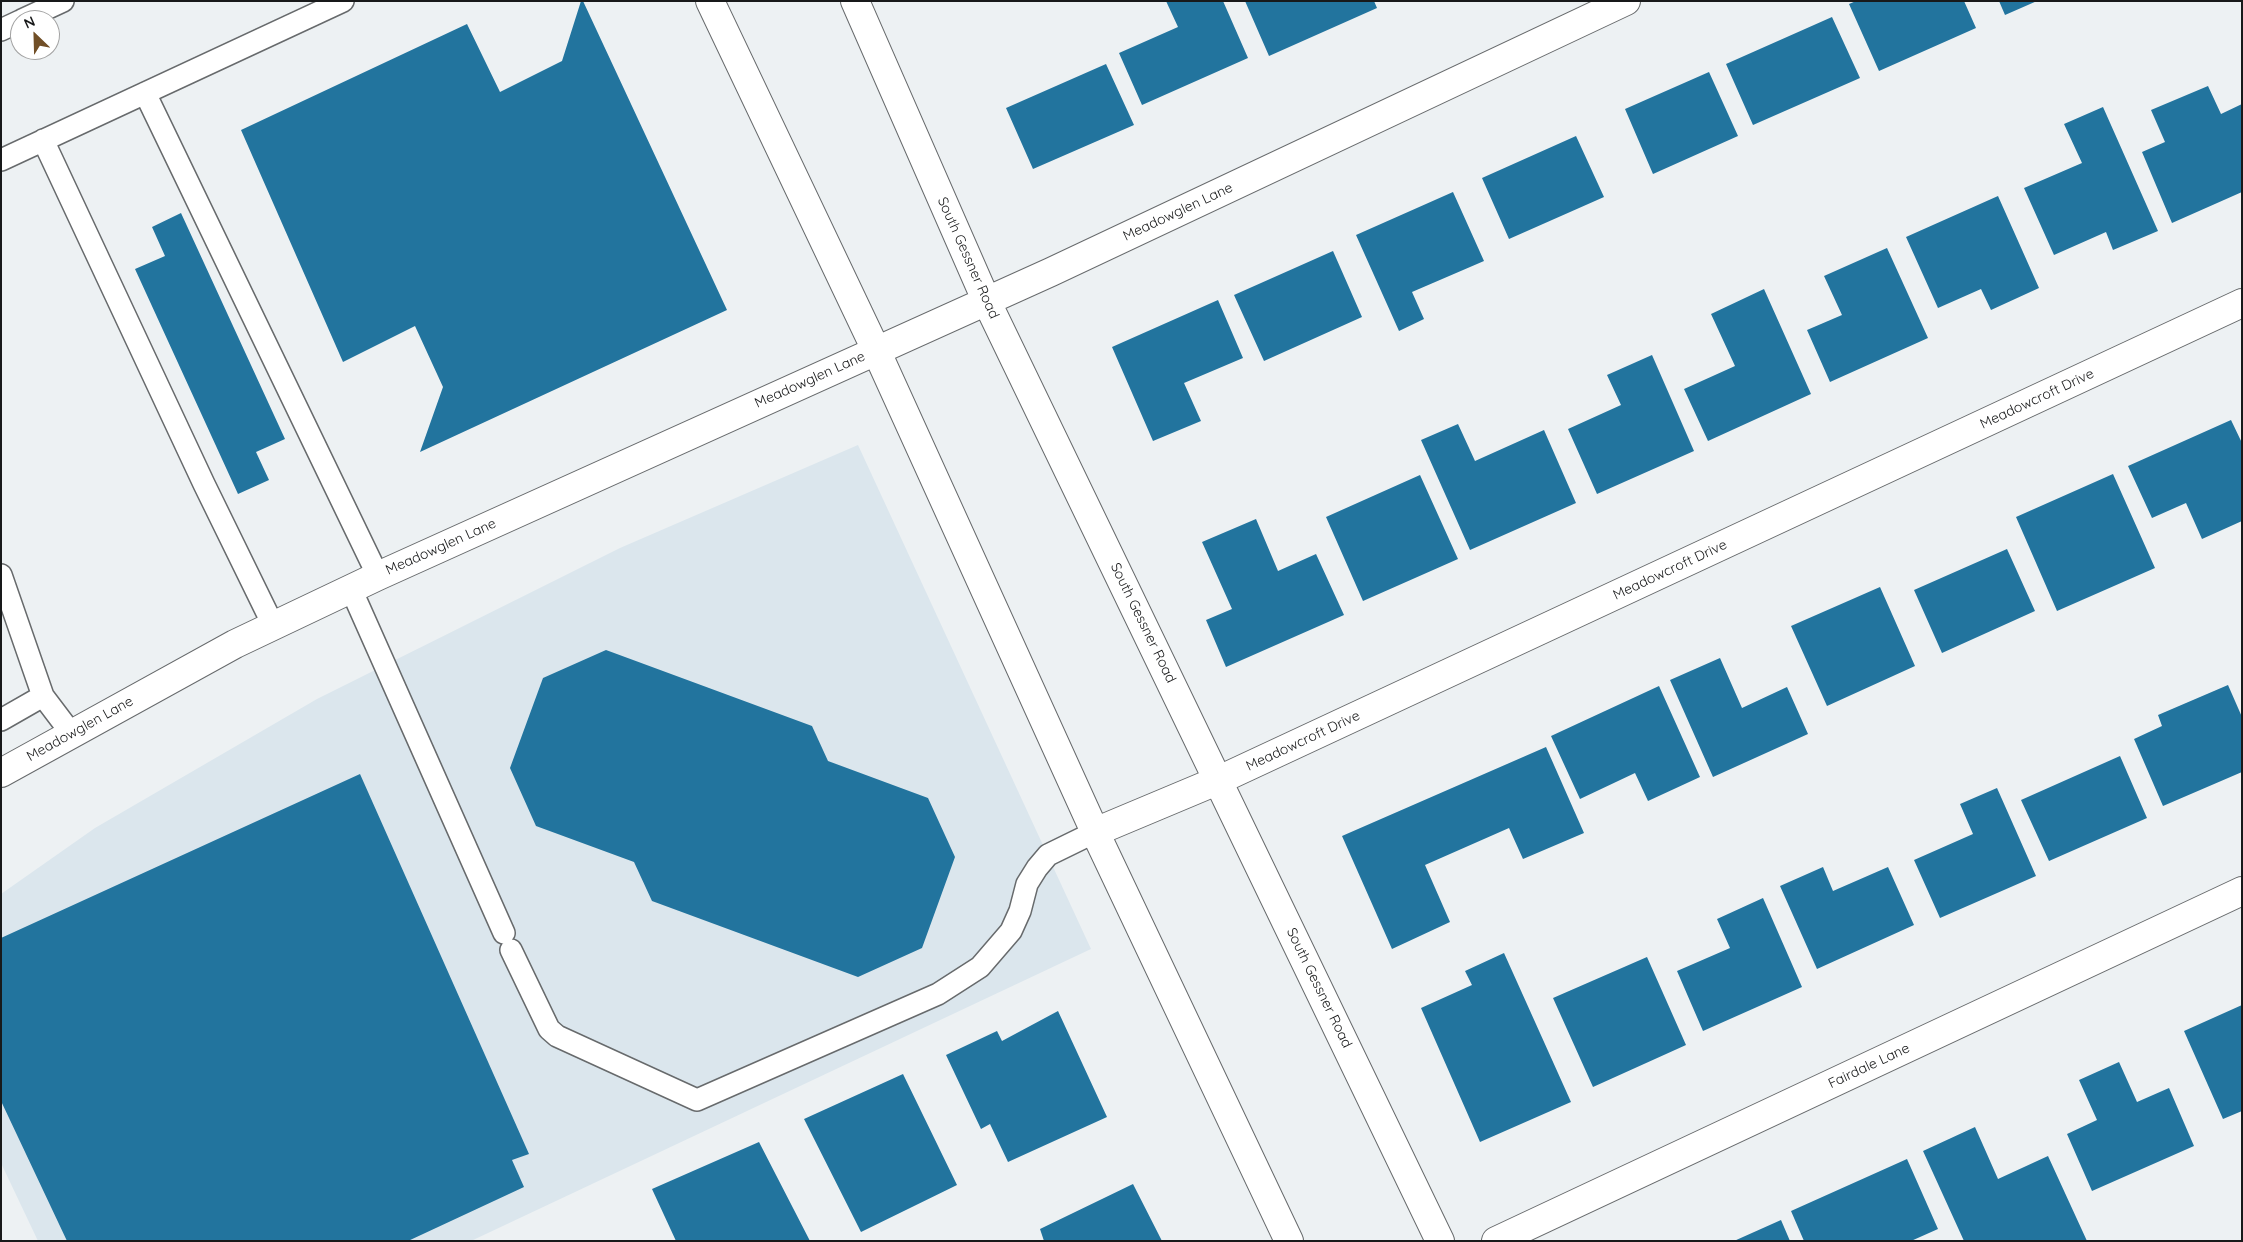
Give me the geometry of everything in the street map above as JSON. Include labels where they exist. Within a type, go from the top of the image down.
[{"type":"street","points":[[710,1],[876,350],[1095,832],[1290,1241]]},
{"type":"street","name":"South Gessner Road","points":[[855,1],[986,300],[1440,1241]]},
{"type":"street","name":"Meadowglen Lane","points":[[1,773],[71,733],[273,625],[350,588],[986,300],[1626,1]]},
{"type":"street","name":"Meadowcroft Drive","points":[[1095,832],[1219,780],[2242,303]]},
{"type":"street","name":"Fairdale Lane","points":[[1496,1241],[2242,892]]},
{"type":"lane","points":[[44,10],[63,1]]},
{"type":"lane","points":[[1,160],[343,1]]},
{"type":"lane","points":[[145,93],[378,576]]},
{"type":"lane","points":[[43,140],[204,484],[273,625]]},
{"type":"lane","points":[[1,575],[43,696],[71,733]]},
{"type":"lane","points":[[350,588],[549,1029],[557,1036],[697,1100],[938,994],[980,967],[1011,931],[1020,911],[1027,884],[1048,855],[1095,832]]},
{"type":"lane","points":[[1,720],[43,696]]},
{"type":"shaded area","points":[[858,445],[1091,949],[471,1241],[38,1241],[1,1163],[1,894],[95,828],[317,699],[620,548]]},
{"type":"building","points":[[581,1],[583,1],[727,310],[420,452],[443,387],[415,326],[343,362],[241,130],[467,24],[500,92],[562,61]]},
{"type":"building","points":[[1166,1],[1223,1],[1248,58],[1142,105],[1119,53],[1178,27]]},
{"type":"building","points":[[1245,1],[1374,1],[1377,8],[1269,56]]},
{"type":"building","points":[[1856,1],[1964,1],[1976,28],[1879,71],[1849,4]]},
{"type":"building","points":[[1999,1],[2037,1],[2005,15]]},
{"type":"building","points":[[1832,17],[1860,78],[1753,125],[1726,64]]},
{"type":"building","points":[[1106,64],[1134,125],[1033,169],[1006,108]]},
{"type":"building","points":[[1709,72],[1738,136],[1653,174],[1625,109]]},
{"type":"building","points":[[2208,86],[2221,114],[2242,104],[2242,192],[2172,223],[2142,152],[2165,142],[2151,110]]},
{"type":"building","points":[[2103,107],[2158,231],[2113,250],[2106,232],[2054,255],[2024,188],[2082,163],[2064,124]]},
{"type":"building","points":[[1576,136],[1604,197],[1509,239],[1482,178]]},
{"type":"building","points":[[1453,192],[1484,261],[1412,292],[1424,319],[1399,331],[1356,235]]},
{"type":"building","points":[[1998,196],[2039,288],[1991,310],[1981,289],[1938,308],[1906,237]]},
{"type":"building","points":[[181,213],[285,439],[256,452],[269,480],[238,494],[135,269],[165,256],[152,227]]},
{"type":"building","points":[[1887,248],[1928,338],[1830,382],[1807,330],[1842,315],[1824,276]]},
{"type":"building","points":[[1333,251],[1362,317],[1264,361],[1234,295]]},
{"type":"building","points":[[1764,289],[1811,394],[1708,441],[1684,389],[1735,366],[1711,314]]},
{"type":"building","points":[[1218,300],[1243,358],[1184,383],[1201,421],[1153,441],[1112,347]]},
{"type":"building","points":[[1652,355],[1694,451],[1597,494],[1568,429],[1621,405],[1607,375]]},
{"type":"building","points":[[2231,420],[2242,443],[2242,521],[2202,539],[2186,503],[2152,518],[2128,466]]},
{"type":"building","points":[[1458,424],[1475,461],[1544,430],[1576,503],[1470,550],[1421,440]]},
{"type":"building","points":[[2113,474],[2155,568],[2057,611],[2016,517]]},
{"type":"building","points":[[1420,475],[1458,559],[1363,601],[1326,517]]},
{"type":"building","points":[[1256,519],[1278,571],[1316,554],[1344,615],[1226,667],[1206,620],[1232,609],[1202,542]]},
{"type":"building","points":[[2007,549],[2035,611],[1942,653],[1914,590]]},
{"type":"building","points":[[1880,587],[1915,666],[1827,706],[1791,626]]},
{"type":"building","points":[[606,650],[812,726],[828,761],[928,798],[955,857],[922,948],[858,977],[652,901],[634,862],[536,826],[510,768],[543,678]]},
{"type":"building","points":[[1720,658],[1742,708],[1787,687],[1808,734],[1713,777],[1670,680]]},
{"type":"building","points":[[2228,685],[2242,717],[2242,772],[2163,806],[2134,739],[2162,726],[2158,715]]},
{"type":"building","points":[[1659,686],[1700,777],[1648,801],[1635,773],[1580,799],[1551,736]]},
{"type":"building","points":[[1546,747],[1584,833],[1523,859],[1509,828],[1425,865],[1450,922],[1392,949],[1342,836]]},
{"type":"building","points":[[2120,756],[2147,818],[2049,861],[2021,800]]},
{"type":"building","points":[[360,774],[529,1154],[512,1160],[524,1187],[408,1241],[67,1241],[1,1101],[1,938]]},
{"type":"building","points":[[1997,788],[2036,876],[1940,918],[1914,860],[1973,834],[1960,804]]},
{"type":"building","points":[[1823,867],[1833,891],[1888,867],[1914,925],[1817,969],[1780,886]]},
{"type":"building","points":[[1763,898],[1802,987],[1703,1031],[1677,971],[1730,948],[1717,919]]},
{"type":"building","points":[[1504,953],[1571,1102],[1480,1142],[1421,1008],[1472,985],[1465,971]]},
{"type":"building","points":[[1647,957],[1686,1045],[1593,1087],[1553,998]]},
{"type":"building","points":[[2242,1005],[2242,1111],[2223,1119],[2184,1031]]},
{"type":"building","points":[[1058,1011],[1107,1117],[1008,1162],[990,1124],[981,1129],[946,1055],[997,1031],[1002,1041]]},
{"type":"building","points":[[2119,1062],[2137,1102],[2169,1088],[2194,1146],[2092,1191],[2067,1134],[2097,1120],[2079,1080]]},
{"type":"building","points":[[903,1074],[957,1185],[861,1232],[804,1119]]},
{"type":"building","points":[[1975,1127],[1998,1179],[2048,1156],[2087,1241],[1964,1241],[1923,1151]]},
{"type":"building","points":[[759,1142],[810,1241],[676,1241],[652,1189]]},
{"type":"building","points":[[1907,1159],[1938,1229],[1911,1241],[1804,1241],[1791,1211]]},
{"type":"building","points":[[1133,1184],[1162,1241],[1044,1241],[1040,1229]]},
{"type":"building","points":[[1781,1220],[1790,1241],[1734,1241]]}]
